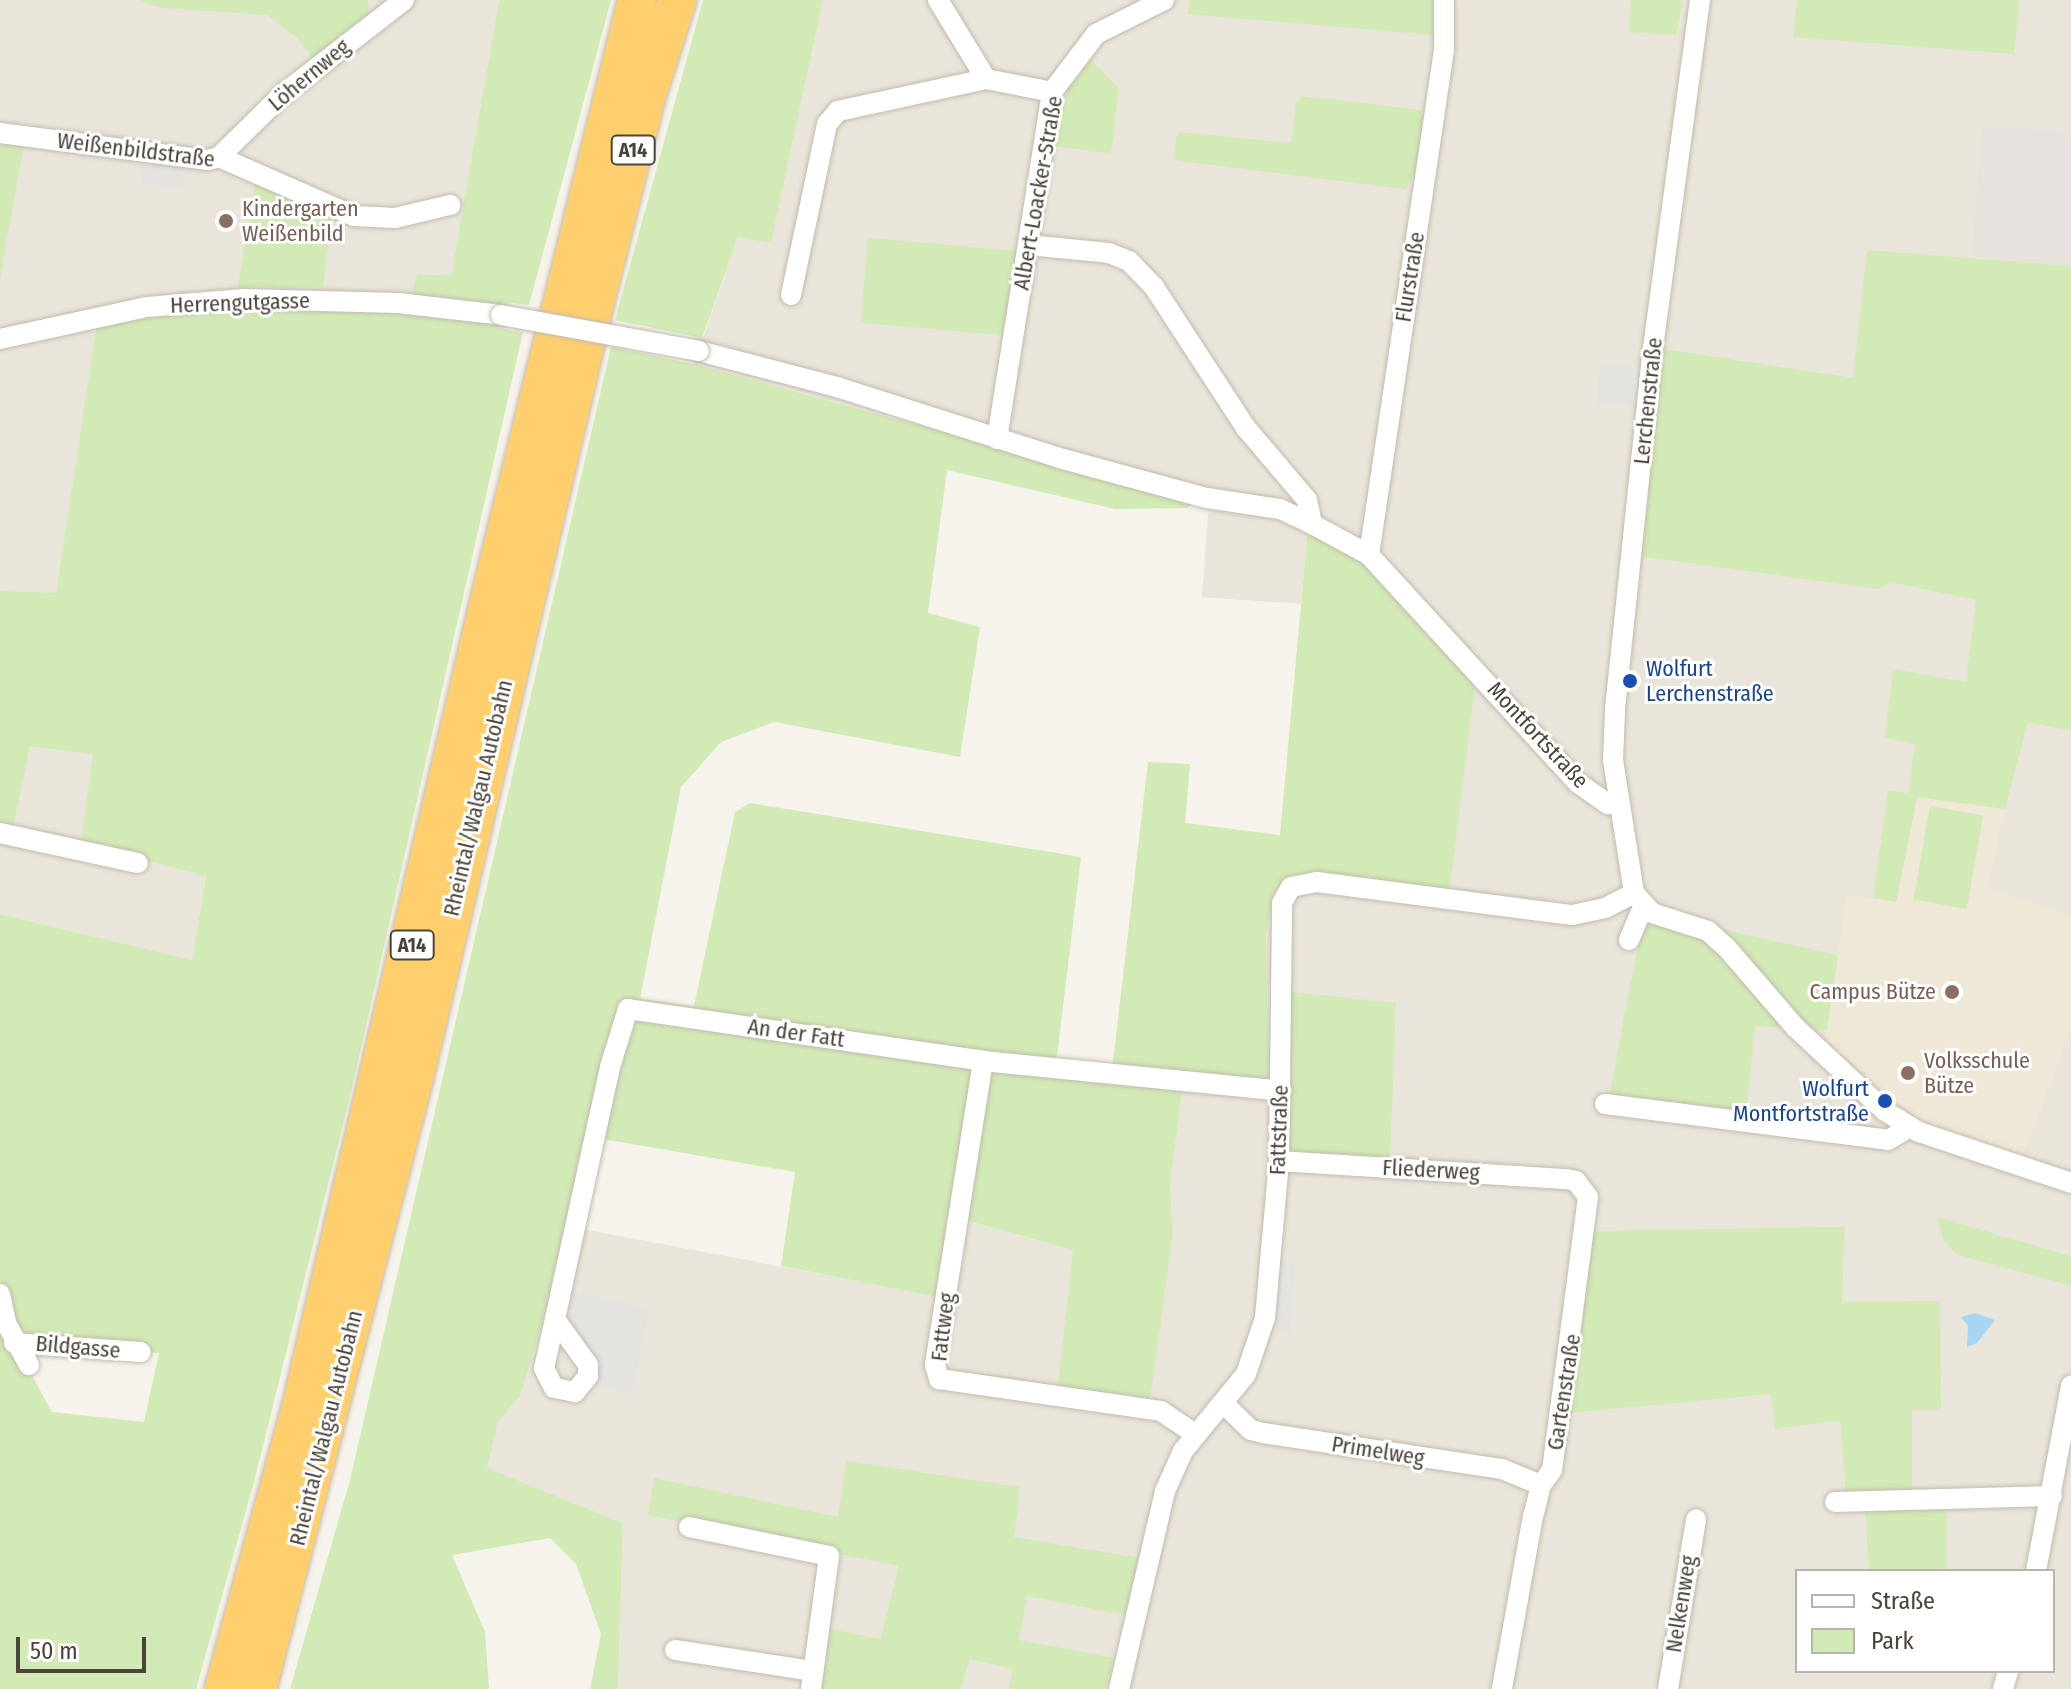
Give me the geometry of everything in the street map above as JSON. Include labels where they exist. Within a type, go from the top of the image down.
[{"type":"highway","name":"Rheintal/Walgau Autobahn","points":[[224,1689],[315,1351],[491,594],[637,0]]},
{"type":"highway","name":"Rheintal/Walgau Autobahn","points":[[257,1689],[413,1082],[599,287],[677,0]]},
{"type":"street","name":"Löhernweg","points":[[219,157],[283,94],[404,0]]},
{"type":"street","points":[[938,0],[986,79]]},
{"type":"street","name":"Albert-Loacker-Straße","points":[[997,439],[1052,92],[1096,34],[1164,0]]},
{"type":"street","name":"Flurstraße","points":[[1369,555],[1444,50],[1444,0]]},
{"type":"street","name":"Lerchenstraße","points":[[1618,804],[1613,760],[1627,578],[1700,0]]},
{"type":"street","points":[[791,295],[827,124],[838,111],[986,79],[1052,92]]},
{"type":"street","name":"Weißenbildstraße","points":[[0,133],[186,158],[219,157],[354,216],[395,218],[450,205]]},
{"type":"street","points":[[1028,245],[1109,253],[1129,261],[1157,292],[1246,428],[1307,500],[1312,524]]},
{"type":"street","name":"Herrengutgasse","points":[[0,339],[186,302],[321,300],[492,313],[699,351],[837,387],[997,439]]},
{"type":"street","points":[[997,439],[1207,498],[1280,509],[1312,524]]},
{"type":"street","name":"Montfortstraße","points":[[1312,524],[1369,555],[1578,783],[1608,804],[1618,804]]},
{"type":"street","points":[[1618,804],[1638,900],[1629,940]]},
{"type":"street","points":[[0,833],[138,863]]},
{"type":"street","name":"Fattstraße","points":[[1119,1689],[1165,1491],[1195,1434],[1224,1404],[1246,1374],[1262,1333],[1279,1161],[1282,903],[1291,887],[1317,882],[1572,915],[1638,900]]},
{"type":"street","points":[[1638,900],[1708,931],[1824,1055],[1910,1127],[2071,1183]]},
{"type":"street","name":"An der Fatt","points":[[555,1319],[610,1067],[628,1009],[983,1061],[1281,1091]]},
{"type":"street","name":"Fattweg","points":[[983,1061],[935,1365],[939,1379],[1161,1411],[1195,1434]]},
{"type":"street","points":[[1605,1104],[1888,1140],[1910,1127]]},
{"type":"street","name":"Fliederweg","points":[[1279,1161],[1567,1179],[1581,1186]]},
{"type":"street","name":"Gartenstraße","points":[[1502,1689],[1541,1485],[1552,1470],[1579,1289],[1588,1197],[1581,1186]]},
{"type":"street","points":[[0,1294],[14,1343],[29,1365]]},
{"type":"street","name":"Bildgasse","points":[[14,1343],[141,1352]]},
{"type":"street","points":[[2036,1569],[2071,1385]]},
{"type":"street","name":"Primelweg","points":[[1224,1404],[1251,1430],[1502,1469],[1541,1485]]},
{"type":"street","points":[[1835,1502],[2052,1496]]},
{"type":"street","name":"Nelkenweg","points":[[1668,1689],[1696,1519]]},
{"type":"street","points":[[675,1650],[812,1680],[829,1556],[689,1527]]},
{"type":"shaded area","points":[[0,0],[499,0],[451,276],[408,309],[97,322],[56,594],[0,593]]},
{"type":"shaded area","points":[[823,0],[2071,0],[2071,1689],[618,1689],[623,1523],[486,1468],[498,1422],[520,1396],[546,1297],[577,1228],[942,1297],[956,1218],[1073,1250],[1070,1272],[1173,1233],[1170,1185],[1184,1077],[1269,1082],[1266,936],[1276,886],[1295,879],[1308,529],[1301,604],[1202,597],[1209,503],[694,364],[738,237],[771,242]]},
{"type":"shaded area","points":[[1982,127],[2071,131],[2071,266],[1972,256]]},
{"type":"shaded area","points":[[144,163],[186,165],[183,190],[142,183]]},
{"type":"shaded area","points":[[1600,364],[1636,367],[1632,406],[1597,403]]},
{"type":"shaded area","points":[[30,745],[94,754],[206,875],[192,960],[0,914],[0,826],[13,828]]},
{"type":"shaded area","name":"Campus Bütze","points":[[1917,797],[2005,809],[1987,888],[2071,916],[2071,1029],[2020,1164],[1914,1124],[1824,1049],[1847,894],[1896,902]]},
{"type":"shaded area","points":[[1282,1263],[1295,1264],[1290,1333],[1277,1332]]},
{"type":"shaded area","points":[[567,1290],[649,1309],[632,1394],[591,1385],[561,1319]]},
{"type":"green space","points":[[136,0],[368,0],[368,24],[315,61],[297,38],[267,15],[163,8]]},
{"type":"green space","points":[[499,0],[611,0],[529,305],[503,302],[497,328],[523,332],[351,1092],[254,1482],[196,1689],[0,1689],[0,1309],[5,1327],[52,1412],[144,1422],[159,1353],[16,1340],[0,1280],[0,914],[192,960],[206,876],[81,844],[93,754],[30,746],[13,828],[0,826],[0,591],[56,593],[97,322],[186,309],[408,309],[417,274],[451,276]]},
{"type":"green space","points":[[703,0],[823,0],[771,243],[738,237],[702,338],[615,320]]},
{"type":"green space","points":[[1189,0],[1435,0],[1435,35],[1188,14]]},
{"type":"green space","points":[[1631,0],[1683,0],[1676,35],[1628,32]]},
{"type":"green space","points":[[1797,0],[2020,0],[2014,54],[1793,37]]},
{"type":"green space","points":[[1089,57],[1119,89],[1111,153],[1054,146],[1069,82]]},
{"type":"green space","points":[[1302,96],[1420,110],[1425,119],[1416,171],[1406,189],[1174,160],[1177,132],[1291,143],[1296,103]]},
{"type":"green space","points":[[0,142],[24,144],[0,279]]},
{"type":"green space","points":[[255,183],[332,215],[323,287],[238,287]]},
{"type":"green space","points":[[868,238],[1019,251],[1012,336],[861,323]]},
{"type":"green space","points":[[1867,250],[2071,266],[2071,731],[2028,722],[2005,809],[1917,797],[1896,902],[1873,898],[1888,791],[1908,793],[1915,744],[1885,738],[1893,669],[1966,682],[1976,600],[1890,582],[1878,589],[1632,555],[1663,349],[1853,378]]},
{"type":"green space","points":[[611,347],[694,364],[1197,501],[1187,508],[1115,509],[947,470],[928,613],[980,627],[960,757],[774,722],[721,742],[681,787],[640,999],[694,1006],[735,812],[750,803],[1081,857],[1056,1065],[1112,1070],[1148,762],[1190,764],[1185,823],[1280,835],[1308,528],[1375,570],[1476,677],[1449,895],[1295,879],[1276,886],[1266,936],[1269,1082],[1184,1077],[1170,1185],[1173,1233],[1149,1406],[1057,1393],[1073,1250],[957,1218],[943,1298],[781,1266],[795,1172],[597,1138],[520,1396],[498,1422],[487,1468],[623,1523],[618,1689],[590,1689],[601,1634],[576,1564],[550,1538],[452,1555],[485,1632],[489,1689],[290,1689],[350,1480]]},
{"type":"green space","points":[[1930,806],[1983,815],[1967,909],[1914,900]]},
{"type":"green space","points":[[1644,912],[1838,955],[1827,1030],[1755,1026],[1746,1115],[1609,1098]]},
{"type":"green space","points":[[1291,992],[1396,1003],[1390,1160],[1295,1154],[1290,1149]]},
{"type":"green space","points":[[1937,1217],[2071,1256],[2071,1286],[1958,1255],[1944,1242]]},
{"type":"green space","points":[[1845,1227],[1842,1302],[1940,1301],[1941,1410],[1912,1410],[1912,1502],[1947,1502],[1946,1569],[1869,1569],[1865,1506],[1846,1497],[1840,1420],[1775,1429],[1771,1394],[1568,1413],[1593,1231]]},
{"type":"green space","points":[[846,1461],[1020,1487],[1014,1537],[1139,1558],[1125,1615],[1027,1596],[1019,1640],[1114,1658],[1105,1689],[1009,1689],[1013,1669],[970,1659],[960,1689],[814,1689],[821,1627],[881,1639],[899,1566],[648,1515],[654,1478],[838,1517]]},
{"type":"water","points":[[1975,1313],[1995,1320],[1977,1343],[1967,1347],[1968,1326],[1961,1317]]},
{"type":"place","name":"Kindergarten Weißenbild","points":[[226,221]]},
{"type":"place","name":"Wolfurt Lerchenstraße","points":[[1630,681]]},
{"type":"place","name":"Campus Bütze","points":[[1952,992]]},
{"type":"place","name":"Volksschule Bütze","points":[[1908,1073]]},
{"type":"place","name":"Wolfurt Montfortstraße","points":[[1885,1101]]}]
